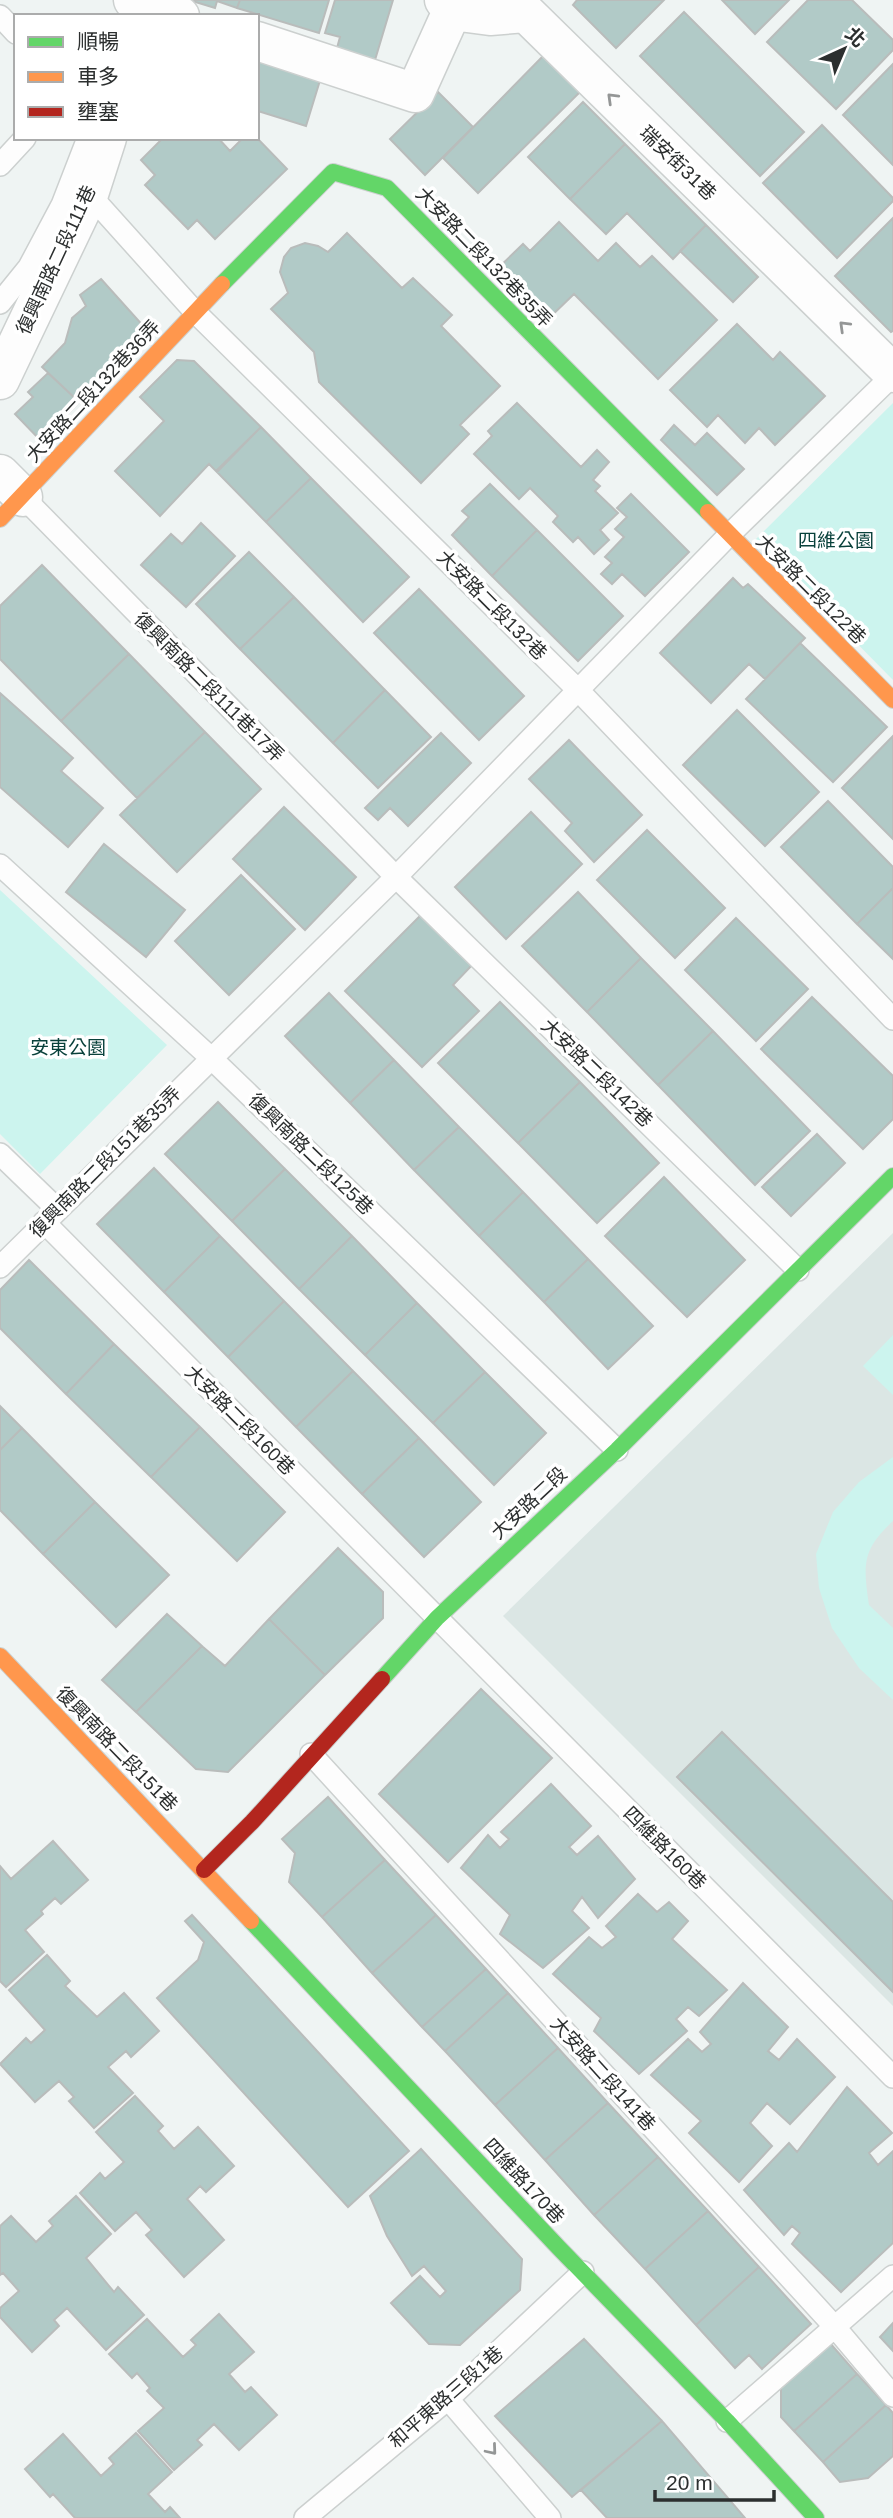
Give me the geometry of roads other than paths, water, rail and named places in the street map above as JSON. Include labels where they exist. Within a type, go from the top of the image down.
[{"type":"street","points":[[132,0],[174,14]]},
{"type":"street","points":[[259,42],[415,93],[448,5]]},
{"type":"street","name":"瑞安街31巷","points":[[448,5],[490,16],[526,13],[893,374]]},
{"type":"street","name":"復興南路二段111巷","points":[[0,380],[89,194],[106,140]]},
{"type":"street","name":"大安路二段132巷35弄","points":[[195,312],[333,172],[387,188],[728,536]]},
{"type":"street","name":"大安路二段132巷36弄","points":[[8,497],[195,312]]},
{"type":"street","name":"大安路二段122巷","points":[[728,536],[893,700]]},
{"type":"street","name":"大安路二段","points":[[204,1870],[437,1619],[617,1450],[893,1176]]},
{"type":"street","name":"復興南路二段151巷","points":[[0,1656],[204,1870]]},
{"type":"street","name":"四維路170巷","points":[[204,1870],[816,2518]]},
{"type":"lane","points":[[0,16],[14,31]]},
{"type":"lane","points":[[0,165],[24,140]]},
{"type":"lane","points":[[0,303],[29,268],[62,205],[87,140]]},
{"type":"lane","name":"大安路二段132巷","points":[[89,194],[195,312],[578,690],[893,1019]]},
{"type":"lane","name":"復興南路二段151巷35弄","points":[[0,1267],[396,877],[728,536],[893,374]]},
{"type":"lane","name":"復興南路二段111巷17弄","points":[[8,497],[396,877]]},
{"type":"lane","name":"復興南路二段125巷","points":[[0,866],[211,1058],[617,1450]]},
{"type":"lane","name":"大安路二段142巷","points":[[396,877],[798,1270]]},
{"type":"lane","name":"大安路二段160巷","points":[[0,1154],[50,1216],[437,1619]]},
{"type":"lane","name":"四維路160巷","points":[[437,1619],[893,2077]]},
{"type":"lane","name":"大安路二段141巷","points":[[312,1754],[834,2326],[893,2396]]},
{"type":"lane","name":"和平東路三段1巷","points":[[305,2518],[448,2399],[583,2272]]},
{"type":"lane","points":[[727,2421],[893,2276]]},
{"type":"lane","points":[[448,2399],[550,2518]]},
{"type":"park label","name":"四維公園","points":[[836,540]]},
{"type":"park label","name":"安東公園","points":[[68,1047]]}]
